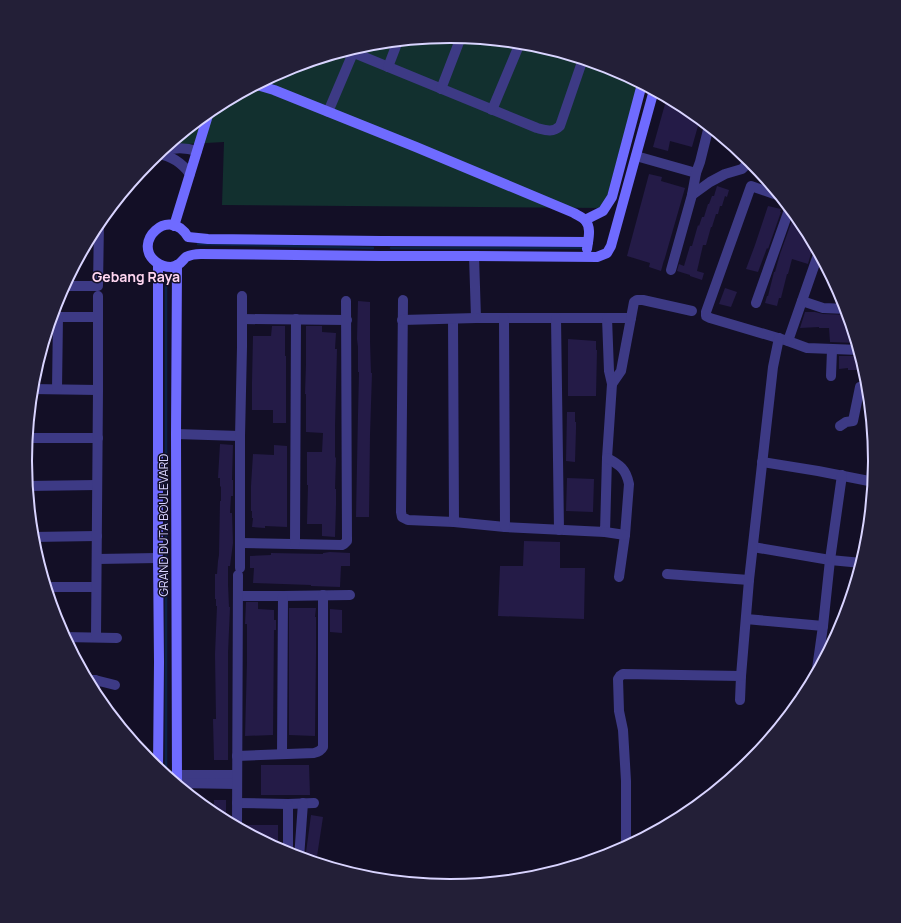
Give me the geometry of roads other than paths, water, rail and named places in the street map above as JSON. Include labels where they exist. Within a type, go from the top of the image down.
[{"type":"street","points":[[441,89],[458,43]]},
{"type":"street","points":[[388,67],[396,47]]},
{"type":"street","points":[[492,110],[518,49]]},
{"type":"street","points":[[355,54],[537,128],[548,131],[556,130],[560,126],[581,64]]},
{"type":"street","points":[[328,112],[349,56]]},
{"type":"street","points":[[263,87],[574,213],[585,220],[589,227],[586,257]]},
{"type":"street","points":[[585,220],[603,211],[612,196],[641,89]]},
{"type":"street","points":[[588,242],[381,249],[201,254],[187,256],[182,262],[171,267],[158,264],[153,260],[148,249],[148,243],[153,232],[157,228],[169,225],[182,230],[188,237],[208,239],[381,249],[474,256],[597,257],[607,253],[611,246],[653,95]]},
{"type":"street","points":[[174,226],[206,122]]},
{"type":"street","points":[[671,270],[708,131]]},
{"type":"street","points":[[173,148],[186,148],[197,151]]},
{"type":"street","points":[[166,156],[176,160],[184,166],[190,174]]},
{"type":"street","points":[[636,156],[696,173]]},
{"type":"street","points":[[692,195],[710,182],[745,165]]},
{"type":"street","points":[[771,193],[751,186],[706,312],[706,316],[808,348],[854,350]]},
{"type":"street","points":[[756,302],[788,214]]},
{"type":"street","points":[[71,286],[98,286],[99,235]]},
{"type":"street","points":[[474,256],[476,318]]},
{"type":"street","points":[[740,700],[749,580],[773,366],[802,301],[817,259]]},
{"type":"street","name":"GRAND DUTA BOULEVARD","points":[[158,264],[158,558],[177,777]]},
{"type":"street","name":"GRAND DUTA BOULEVARD","points":[[159,761],[168,662],[176,434],[177,265]]},
{"type":"street","points":[[96,637],[98,296]]},
{"type":"street","points":[[237,821],[238,596],[241,543],[240,436],[242,296]]},
{"type":"street","points":[[241,543],[342,545],[347,541],[346,300]]},
{"type":"street","points":[[403,300],[400,512],[402,517],[408,520],[626,534]]},
{"type":"street","points":[[612,384],[621,371],[634,302],[637,300],[643,300],[692,311]]},
{"type":"street","points":[[802,301],[823,308],[840,309]]},
{"type":"street","points":[[58,317],[98,317]]},
{"type":"street","points":[[402,320],[476,318],[631,318]]},
{"type":"street","points":[[504,318],[505,527]]},
{"type":"street","points":[[556,318],[559,530]]},
{"type":"street","points":[[605,532],[607,458],[612,384],[609,371],[607,318]]},
{"type":"street","points":[[242,319],[346,320]]},
{"type":"street","points":[[295,544],[296,319]]},
{"type":"street","points":[[453,319],[454,522]]},
{"type":"street","points":[[55,324],[57,389]]},
{"type":"street","points":[[831,376],[832,350]]},
{"type":"street","points":[[840,426],[846,422],[853,421],[860,387],[862,387]]},
{"type":"street","points":[[39,389],[98,390]]},
{"type":"street","points":[[176,434],[240,436]]},
{"type":"street","points":[[33,438],[98,438]]},
{"type":"street","points":[[607,458],[619,465],[628,478],[626,534],[619,577]]},
{"type":"street","points":[[762,462],[842,475],[868,481]]},
{"type":"street","points":[[818,662],[842,475]]},
{"type":"street","points":[[33,486],[98,486]]},
{"type":"street","points":[[39,537],[97,536]]},
{"type":"street","points":[[753,547],[830,560],[857,562]]},
{"type":"street","points":[[97,559],[158,558]]},
{"type":"street","points":[[667,574],[749,580]]},
{"type":"street","points":[[51,587],[96,587]]},
{"type":"street","points":[[237,756],[314,753],[318,752],[323,747],[323,595]]},
{"type":"street","points":[[238,596],[350,595]]},
{"type":"street","points":[[282,754],[283,596]]},
{"type":"street","points":[[746,619],[823,626]]},
{"type":"street","points":[[71,637],[117,638]]},
{"type":"street","points":[[626,841],[626,781],[623,730],[619,711],[618,679],[620,676],[623,674],[741,676]]},
{"type":"street","points":[[94,681],[115,685]]},
{"type":"street","points":[[181,781],[237,779]]},
{"type":"street","points":[[237,803],[314,803]]},
{"type":"street","points":[[299,852],[303,803]]},
{"type":"street","points":[[288,804],[288,847]]},
{"type":"waterway","points":[[198,244],[373,248]]},
{"type":"waterway","points":[[391,248],[584,248]]},
{"type":"waterway","points":[[166,277],[166,767]]},
{"type":"district","name":"Gebang Raya","points":[[136,276]]}]
